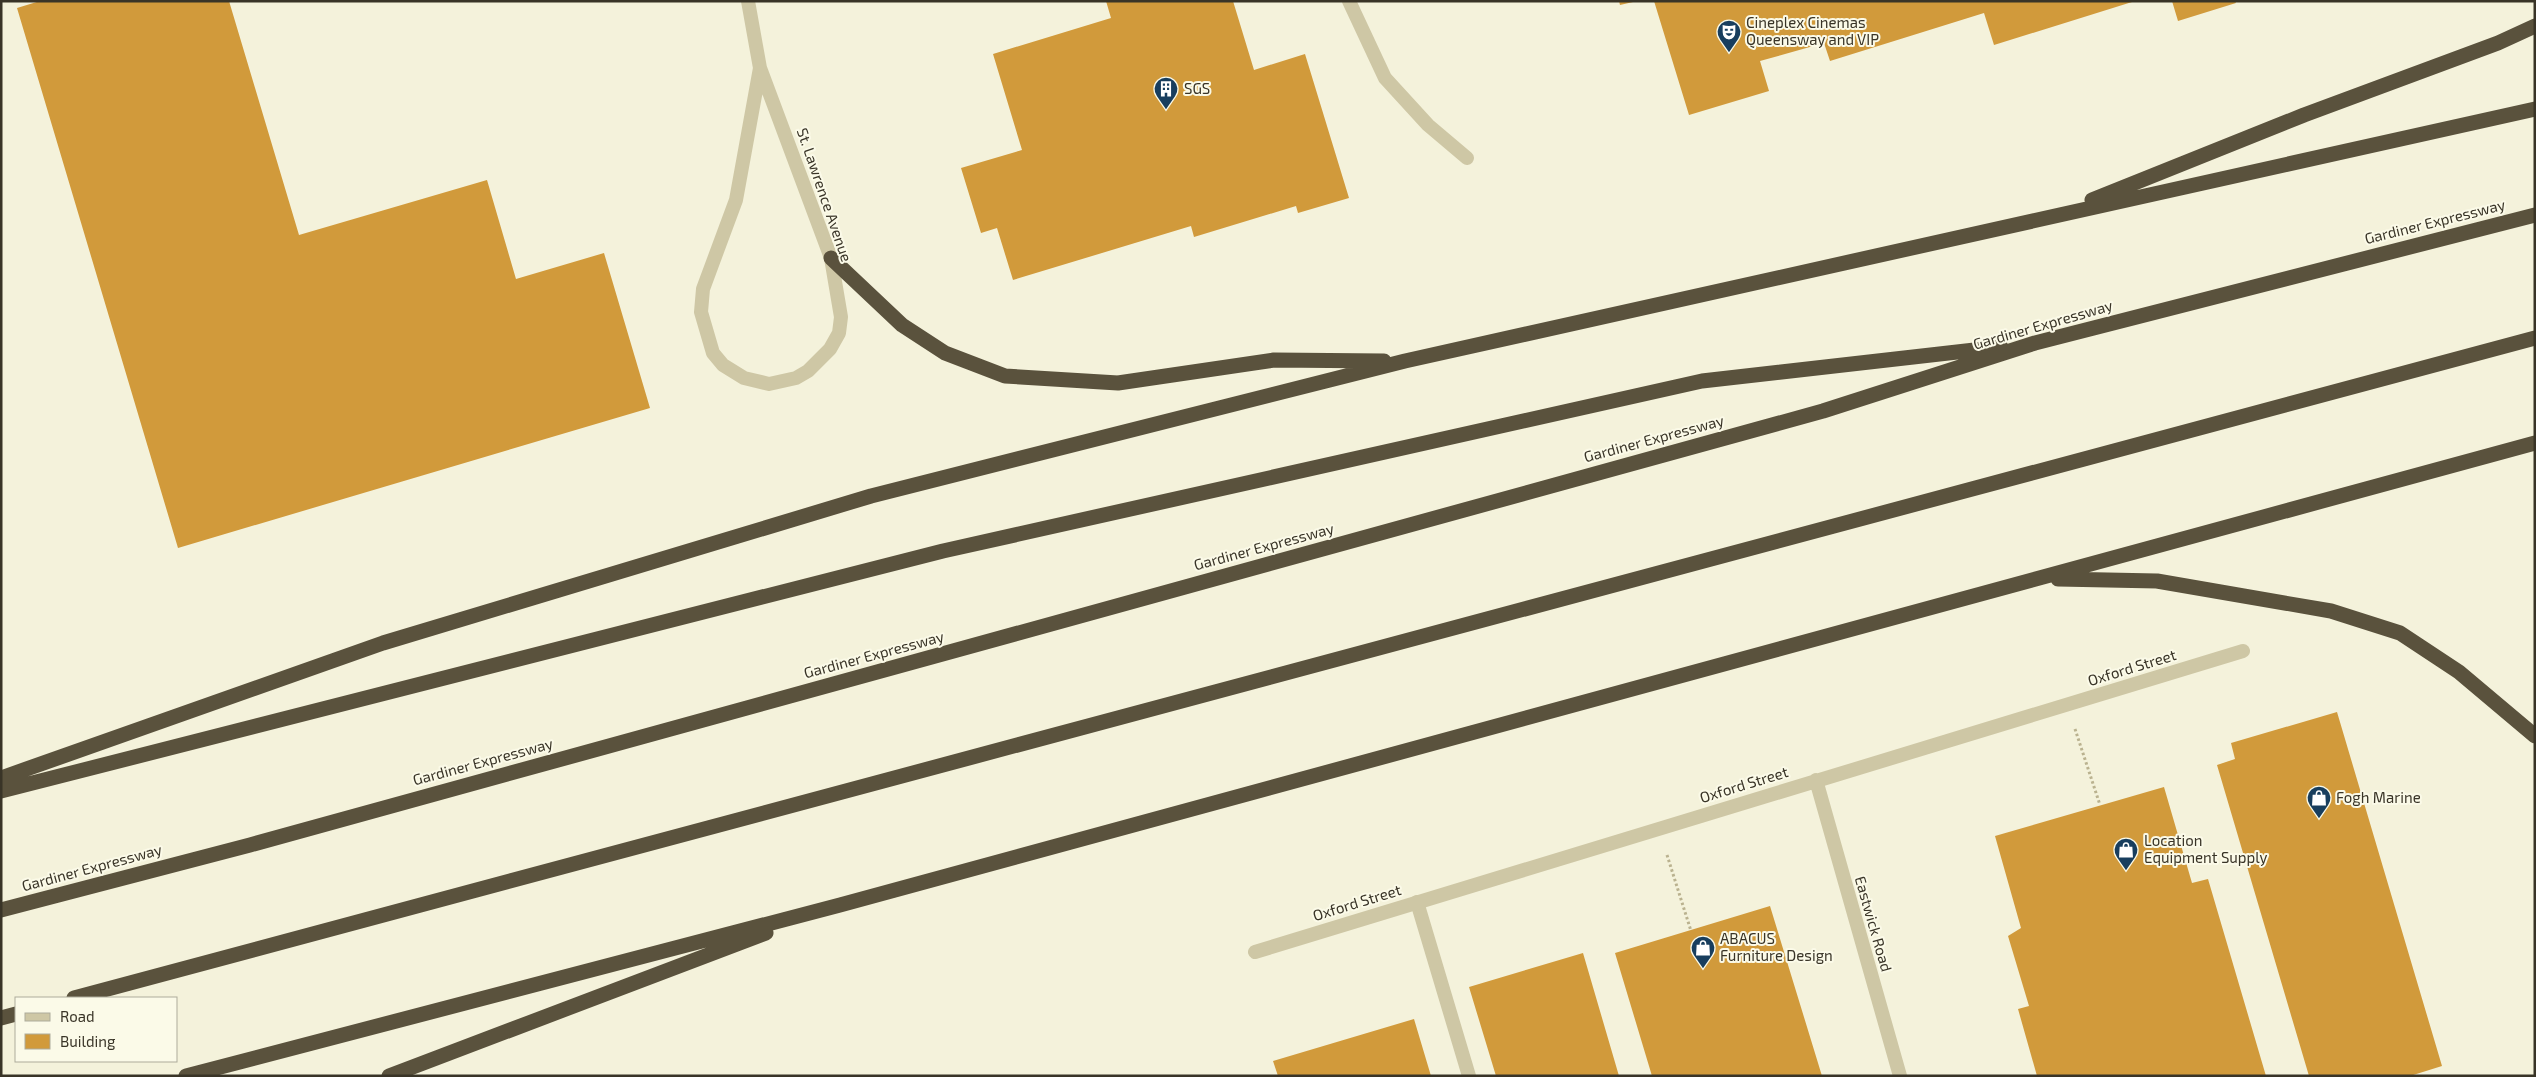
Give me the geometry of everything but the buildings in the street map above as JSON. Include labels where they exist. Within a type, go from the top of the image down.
[{"type":"highway","points":[[2050,216],[2304,115],[2498,43],[2535,26]]},
{"type":"highway","points":[[1,778],[383,643],[871,496],[1405,361],[2535,109]]},
{"type":"highway","name":"Gardiner Expressway","points":[[1,910],[270,840],[1823,411],[2035,343],[2535,215]]},
{"type":"highway","points":[[831,258],[902,325],[945,353],[1005,376],[1118,383],[1274,360],[1405,361]]},
{"type":"highway","points":[[78,997],[2535,338]]},
{"type":"highway","points":[[1,791],[943,551],[1692,383],[2035,343]]},
{"type":"highway","points":[[186,1076],[840,905],[2535,443]]},
{"type":"highway","points":[[2041,579],[2157,581],[2331,611],[2400,633],[2459,672],[2535,736]]},
{"type":"highway","points":[[389,1076],[840,905]]},
{"type":"highway","points":[[1,1018],[15,1014]]},
{"type":"street","name":"St. Lawrence Avenue","points":[[748,1],[760,68],[831,258],[841,318],[839,333],[830,349],[808,372],[769,384],[758,383],[733,373],[713,353],[700,312],[703,289],[736,200],[760,68]]},
{"type":"street","points":[[1349,1],[1385,78],[1428,125],[1467,158]]},
{"type":"street","name":"Oxford Street","points":[[1255,952],[2243,651]]},
{"type":"street","name":"Eastwick Road","points":[[1816,780],[1900,1076]]},
{"type":"street","points":[[1416,902],[1469,1076]]},
{"type":"path","points":[[2067,705],[2100,805]]},
{"type":"path","points":[[1659,828],[1691,931]]},
{"type":"place","name":"Cineplex Cinemas Queensway and VIP","points":[[1729,53]]},
{"type":"place","name":"SGS","points":[[1166,110]]},
{"type":"place","name":"Fogh Marine","points":[[2319,819]]},
{"type":"place","name":"Location Equipment Supply","points":[[2126,871]]},
{"type":"place","name":"ABACUS Furniture Design","points":[[1703,969]]}]
